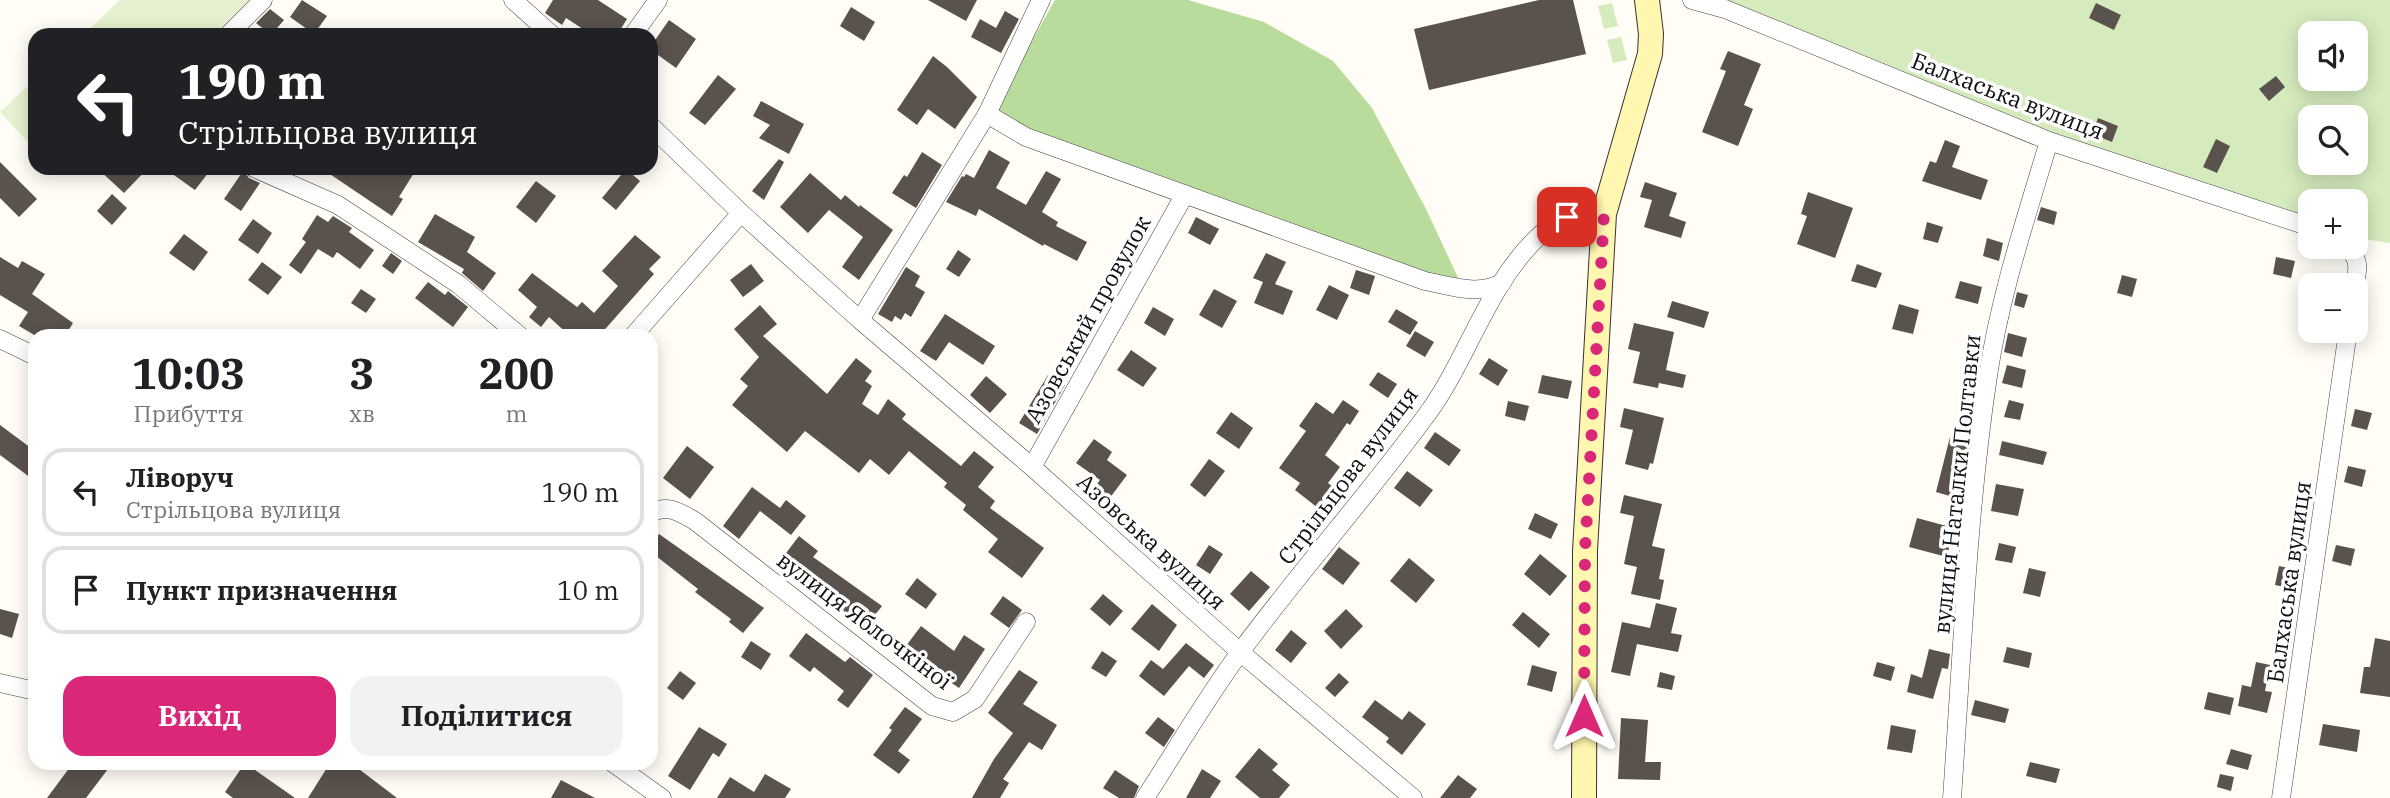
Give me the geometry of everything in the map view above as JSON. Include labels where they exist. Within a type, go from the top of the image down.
[{"type":"main road","points":[[1584,798],[1585,551],[1604,214],[1650,54],[1651,34],[1647,0]]},
{"type":"street","points":[[235,28],[263,0]]},
{"type":"street","points":[[513,0],[544,28]]},
{"type":"street","points":[[638,28],[658,0]]},
{"type":"street","points":[[860,320],[987,114],[1041,0]]},
{"type":"street","name":"Балхаська вулиця","points":[[1692,0],[1737,14],[2049,141],[2298,223]]},
{"type":"street","points":[[987,114],[1026,137],[1425,281],[1478,291],[1502,283]]},
{"type":"street","name":"Азовська вулиця","points":[[658,134],[860,320],[1032,467],[1240,652],[1413,798]]},
{"type":"street","name":"вулиця Наталки Полтавки","points":[[1952,798],[1971,525],[1988,376],[2004,290],[2049,141]]},
{"type":"street","points":[[270,175],[338,205],[458,284],[512,329]]},
{"type":"street","name":"Азовський провулок","points":[[1032,467],[1185,194]]},
{"type":"street","points":[[639,329],[741,213]]},
{"type":"street","name":"Стрільцова вулиця","points":[[1145,798],[1240,652],[1430,411],[1502,283],[1524,253],[1546,229],[1567,217],[1581,213],[1604,214]]},
{"type":"street","points":[[0,339],[28,353]]},
{"type":"street","name":"Балхаська вулиця","points":[[2281,798],[2346,343]]},
{"type":"street","name":"вулиця Яблочкіної","points":[[658,510],[671,508],[695,520],[932,706],[953,712],[975,699],[1026,622]]},
{"type":"street","points":[[0,683],[28,689]]},
{"type":"street","points":[[623,770],[662,798]]},
{"type":"green space","points":[[120,0],[250,0],[220,28],[90,28]]},
{"type":"green space","points":[[1055,0],[1188,0],[1264,22],[1333,61],[1372,108],[1426,209],[1462,286],[1027,129],[1010,120],[995,106]]},
{"type":"green space","points":[[1692,0],[2390,0],[2390,243],[2368,240],[2368,189],[2298,189],[2298,223],[2049,141]]},
{"type":"green space","points":[[1612,3],[1618,26],[1604,29],[1598,6]]},
{"type":"green space","points":[[1621,37],[1627,60],[1613,63],[1607,40]]},
{"type":"green space","points":[[28,86],[28,142],[0,112]]},
{"type":"building","points":[[302,0],[327,16],[318,28],[306,28],[290,17]]},
{"type":"building","points":[[553,0],[598,0],[627,19],[621,28],[581,28],[566,18],[562,25],[545,13]]},
{"type":"building","points":[[928,0],[977,0],[966,21]]},
{"type":"building","points":[[1539,0],[1573,0],[1586,54],[1429,90],[1414,29]]},
{"type":"building","points":[[2096,3],[2121,15],[2114,30],[2089,18]]},
{"type":"building","points":[[851,7],[875,22],[864,41],[840,26]]},
{"type":"building","points":[[270,9],[284,20],[277,28],[262,28],[256,23]]},
{"type":"building","points":[[1005,11],[1019,19],[1001,53],[971,37],[980,19],[996,28]]},
{"type":"building","points":[[669,20],[696,39],[676,68],[658,55],[658,36]]},
{"type":"building","points":[[1728,51],[1761,64],[1744,105],[1753,109],[1738,146],[1702,132],[1726,71],[1720,69]]},
{"type":"building","points":[[933,56],[977,97],[955,129],[928,109],[917,125],[897,110]]},
{"type":"building","points":[[718,75],[736,89],[705,125],[689,113]]},
{"type":"building","points":[[2276,76],[2285,87],[2269,101],[2259,89]]},
{"type":"building","points":[[761,101],[804,124],[789,154],[759,138],[770,125],[753,116]]},
{"type":"building","points":[[2098,118],[2118,126],[2112,142],[2092,134]]},
{"type":"building","points":[[2216,139],[2230,146],[2217,173],[2203,167]]},
{"type":"building","points":[[1945,140],[1960,146],[1952,167],[1988,180],[1981,200],[1922,181],[1930,161],[1936,163]]},
{"type":"building","points":[[989,150],[1010,162],[996,188],[1026,205],[1046,171],[1061,179],[1042,212],[1058,222],[1056,226],[1087,242],[1077,261],[1044,244],[1043,246],[979,209],[976,216],[946,202],[962,176],[966,174],[974,178]]},
{"type":"building","points":[[922,152],[942,165],[916,208],[892,193],[904,175],[907,177]]},
{"type":"building","points":[[779,159],[784,162],[764,200],[752,191]]},
{"type":"building","points":[[0,162],[37,199],[19,217],[0,198]]},
{"type":"building","points":[[810,173],[841,200],[845,195],[893,230],[859,280],[842,267],[863,237],[829,210],[808,233],[780,207]]},
{"type":"building","points":[[105,175],[141,175],[124,193]]},
{"type":"building","points":[[174,175],[207,175],[195,190]]},
{"type":"building","points":[[240,175],[246,175],[260,183],[241,211],[224,199]]},
{"type":"building","points":[[331,175],[413,175],[399,197],[403,199],[392,216]]},
{"type":"building","points":[[621,175],[633,175],[640,181],[616,210],[602,198]]},
{"type":"building","points":[[536,181],[556,196],[536,223],[516,207]]},
{"type":"building","points":[[1645,182],[1677,193],[1669,216],[1686,222],[1681,238],[1644,227],[1652,200],[1640,197]]},
{"type":"building","points":[[1808,192],[1853,208],[1835,258],[1797,244],[1807,216],[1801,214]]},
{"type":"building","points":[[112,194],[127,208],[112,225],[97,211]]},
{"type":"building","points":[[2041,207],[2057,212],[2054,225],[2037,220]]},
{"type":"building","points":[[435,214],[475,237],[467,252],[496,273],[483,291],[462,273],[464,269],[418,242]]},
{"type":"building","points":[[317,215],[328,222],[333,216],[352,228],[349,232],[374,250],[360,269],[337,252],[333,258],[318,249],[301,274],[289,265],[306,242],[302,239]]},
{"type":"building","points":[[1196,217],[1219,229],[1210,245],[1188,233]]},
{"type":"building","points":[[253,219],[272,233],[258,254],[238,240]]},
{"type":"building","points":[[1927,222],[1943,227],[1938,243],[1923,239]]},
{"type":"building","points":[[184,234],[208,252],[194,271],[169,253]]},
{"type":"building","points":[[635,235],[661,257],[649,269],[654,274],[605,329],[562,329],[549,317],[541,327],[529,317],[537,307],[518,290],[532,273],[577,307],[582,302],[594,313],[618,286],[602,271]]},
{"type":"building","points":[[1987,238],[2003,243],[1999,261],[1983,256]]},
{"type":"building","points":[[958,250],[971,259],[959,277],[946,269]]},
{"type":"building","points":[[391,253],[402,261],[393,274],[382,266]]},
{"type":"building","points":[[1266,253],[1286,262],[1275,284],[1293,291],[1283,315],[1254,303],[1263,282],[1253,278]]},
{"type":"building","points":[[0,257],[18,268],[22,261],[45,274],[32,294],[73,323],[69,329],[28,329],[28,331],[19,326],[28,312],[0,295]]},
{"type":"building","points":[[2276,257],[2295,261],[2291,278],[2273,274]]},
{"type":"building","points":[[262,262],[282,277],[268,295],[248,280]]},
{"type":"building","points":[[751,264],[764,281],[743,297],[730,280]]},
{"type":"building","points":[[1857,264],[1882,273],[1876,288],[1851,281]]},
{"type":"building","points":[[906,267],[920,276],[915,286],[925,292],[911,317],[905,313],[901,320],[895,316],[892,322],[878,314]]},
{"type":"building","points":[[1356,270],[1375,276],[1369,295],[1350,288]]},
{"type":"building","points":[[2122,275],[2137,279],[2132,297],[2117,293]]},
{"type":"building","points":[[1960,281],[1982,287],[1978,304],[1955,298]]},
{"type":"building","points":[[428,282],[445,295],[448,291],[468,307],[453,327],[415,298]]},
{"type":"building","points":[[1329,285],[1349,295],[1337,320],[1316,310]]},
{"type":"building","points":[[361,289],[376,299],[366,313],[351,303]]},
{"type":"building","points":[[1214,289],[1237,301],[1222,328],[1199,315]]},
{"type":"building","points":[[2017,292],[2028,295],[2024,308],[2014,305]]},
{"type":"building","points":[[1672,301],[1709,312],[1704,328],[1667,317]]},
{"type":"building","points":[[1899,304],[1919,310],[1913,334],[1892,329]]},
{"type":"building","points":[[760,305],[777,324],[763,336],[827,394],[856,358],[872,371],[865,381],[872,386],[862,404],[878,415],[888,399],[906,414],[902,419],[961,466],[974,451],[994,467],[978,487],[995,501],[990,508],[1044,548],[1022,578],[988,552],[998,539],[963,510],[966,505],[944,487],[947,483],[909,451],[889,475],[870,459],[859,473],[805,431],[787,452],[732,405],[748,386],[740,379],[759,357],[734,329]]},
{"type":"building","points":[[1153,307],[1174,319],[1165,336],[1144,323]]},
{"type":"building","points":[[1396,309],[1418,322],[1410,335],[1388,322]]},
{"type":"building","points":[[945,314],[995,346],[983,365],[949,342],[936,361],[920,351]]},
{"type":"building","points":[[1634,323],[1674,332],[1666,370],[1686,375],[1683,388],[1659,383],[1658,388],[1633,383],[1640,352],[1628,349]]},
{"type":"building","points":[[1415,331],[1434,342],[1425,357],[1406,346]]},
{"type":"building","points":[[2008,333],[2027,338],[2022,357],[2004,352]]},
{"type":"building","points":[[1131,350],[1157,368],[1143,387],[1117,370]]},
{"type":"building","points":[[1489,358],[1508,370],[1498,386],[1479,374]]},
{"type":"building","points":[[2007,365],[2026,370],[2022,388],[2002,383]]},
{"type":"building","points":[[1378,372],[1397,384],[1388,398],[1369,385]]},
{"type":"building","points":[[1048,375],[1065,385],[1037,434],[1019,423]]},
{"type":"building","points":[[1542,375],[1572,381],[1568,399],[1538,393]]},
{"type":"building","points":[[986,376],[1007,394],[990,413],[970,395]]},
{"type":"building","points":[[1343,400],[1359,411],[1350,425],[1347,423],[1325,455],[1340,467],[1328,483],[1334,488],[1318,508],[1295,490],[1300,483],[1279,468],[1306,431],[1299,426],[1316,402],[1333,414]]},
{"type":"building","points":[[2009,400],[2024,404],[2020,420],[2004,417]]},
{"type":"building","points":[[1508,401],[1529,406],[1525,421],[1505,416]]},
{"type":"building","points":[[1624,408],[1664,418],[1653,464],[1650,463],[1648,470],[1625,464],[1633,430],[1620,427]]},
{"type":"building","points":[[2355,409],[2372,413],[2367,430],[2351,426]]},
{"type":"building","points":[[1231,412],[1253,428],[1239,449],[1216,433]]},
{"type":"building","points":[[0,425],[28,446],[28,476],[0,455]]},
{"type":"building","points":[[1435,432],[1461,450],[1449,466],[1424,448]]},
{"type":"building","points":[[1950,437],[1968,442],[1966,462],[1962,461],[1953,497],[1936,492]]},
{"type":"building","points":[[1094,439],[1112,452],[1107,460],[1127,475],[1109,499],[1094,488],[1100,480],[1076,463]]},
{"type":"building","points":[[2002,441],[2047,452],[2043,465],[1999,455]]},
{"type":"building","points":[[687,446],[714,467],[690,499],[663,478]]},
{"type":"building","points":[[1209,459],[1225,471],[1205,497],[1190,485]]},
{"type":"building","points":[[2348,466],[2366,470],[2362,487],[2344,482]]},
{"type":"building","points":[[1407,471],[1433,490],[1420,507],[1394,488]]},
{"type":"building","points":[[1996,484],[2024,489],[2018,516],[1991,511]]},
{"type":"building","points":[[752,487],[780,508],[786,500],[806,516],[791,535],[760,511],[739,539],[723,526]]},
{"type":"building","points":[[1624,495],[1662,504],[1652,546],[1665,549],[1659,579],[1664,580],[1660,600],[1631,594],[1637,567],[1624,564],[1634,516],[1620,513]]},
{"type":"building","points":[[1535,513],[1558,524],[1551,539],[1528,529]]},
{"type":"building","points":[[1917,518],[1954,528],[1947,557],[1909,547]]},
{"type":"building","points":[[658,535],[764,608],[743,633],[729,622],[731,619],[695,592],[698,589],[658,558]]},
{"type":"building","points":[[799,536],[818,551],[813,557],[882,606],[865,628],[780,561]]},
{"type":"building","points":[[1999,543],[2016,547],[2012,563],[1995,560]]},
{"type":"building","points":[[1209,545],[1223,554],[1210,574],[1196,565]]},
{"type":"building","points":[[2336,545],[2355,549],[2351,566],[2332,561]]},
{"type":"building","points":[[1339,547],[1360,563],[1343,585],[1322,569]]},
{"type":"building","points":[[1540,554],[1567,576],[1550,596],[1524,574]]},
{"type":"building","points":[[1409,558],[1435,580],[1416,603],[1390,581]]},
{"type":"building","points":[[2279,566],[2298,570],[2294,589],[2275,585]]},
{"type":"building","points":[[2029,568],[2046,572],[2040,597],[2023,593]]},
{"type":"building","points":[[1251,571],[1270,587],[1249,611],[1230,594]]},
{"type":"building","points":[[917,578],[937,594],[926,609],[905,594]]},
{"type":"building","points":[[1103,594],[1123,611],[1110,626],[1090,609]]},
{"type":"building","points":[[1003,596],[1022,610],[1009,628],[990,614]]},
{"type":"building","points":[[1656,603],[1677,608],[1671,633],[1682,635],[1678,652],[1637,644],[1630,676],[1611,672],[1622,622],[1650,628]]},
{"type":"building","points":[[1152,604],[1177,625],[1159,651],[1131,629]]},
{"type":"building","points":[[0,609],[19,614],[12,638],[0,634]]},
{"type":"building","points":[[1346,609],[1363,626],[1341,649],[1324,631]]},
{"type":"building","points":[[1523,612],[1550,634],[1539,648],[1512,625]]},
{"type":"building","points":[[921,626],[954,651],[964,635],[985,649],[959,688],[903,650]]},
{"type":"building","points":[[1291,630],[1307,643],[1291,663],[1275,650]]},
{"type":"building","points":[[806,633],[845,662],[850,657],[873,675],[848,708],[837,700],[844,691],[814,667],[810,672],[789,656]]},
{"type":"building","points":[[2375,638],[2390,641],[2390,697],[2360,693],[2364,667],[2370,667]]},
{"type":"building","points":[[751,641],[771,654],[761,670],[741,657]]},
{"type":"building","points":[[1186,643],[1214,665],[1204,678],[1189,666],[1164,696],[1139,676],[1151,660],[1163,669]]},
{"type":"building","points":[[2007,647],[2032,653],[2029,668],[2003,662]]},
{"type":"building","points":[[1929,649],[1950,654],[1948,669],[1942,668],[1933,699],[1907,692],[1911,674],[1922,678]]},
{"type":"building","points":[[1102,651],[1117,661],[1106,677],[1091,668]]},
{"type":"building","points":[[1877,662],[1895,667],[1891,681],[1873,676]]},
{"type":"building","points":[[2256,662],[2270,665],[2265,691],[2272,692],[2267,713],[2238,706],[2242,685],[2251,687]]},
{"type":"building","points":[[1532,665],[1557,672],[1552,692],[1527,685]]},
{"type":"building","points":[[1019,670],[1038,682],[1023,704],[1057,725],[1042,750],[1029,742],[1003,779],[1009,783],[1000,798],[972,798],[994,759],[1013,733],[988,713]]},
{"type":"building","points":[[680,671],[696,683],[683,700],[667,688]]},
{"type":"building","points":[[1660,672],[1675,676],[1672,690],[1657,687]]},
{"type":"building","points":[[1339,673],[1349,682],[1335,697],[1325,688]]},
{"type":"building","points":[[2208,692],[2234,698],[2230,715],[2204,709]]},
{"type":"building","points":[[1375,700],[1402,720],[1409,711],[1426,724],[1402,755],[1386,742],[1389,738],[1362,717]]},
{"type":"building","points":[[1975,700],[2009,709],[2005,723],[1971,715]]},
{"type":"building","points":[[905,707],[922,719],[898,751],[910,760],[899,774],[873,755]]},
{"type":"building","points":[[1158,717],[1175,730],[1164,747],[1145,733]]},
{"type":"building","points":[[1621,718],[1648,720],[1645,762],[1661,762],[1660,780],[1618,779]]},
{"type":"building","points":[[2323,724],[2360,730],[2357,752],[2319,745]]},
{"type":"building","points":[[1891,725],[1916,730],[1912,753],[1887,749]]},
{"type":"building","points":[[699,727],[727,744],[719,757],[713,753],[690,790],[668,776]]},
{"type":"building","points":[[1259,748],[1278,764],[1272,770],[1290,785],[1279,798],[1260,798],[1235,777]]},
{"type":"building","points":[[2231,749],[2252,755],[2248,770],[2226,764]]},
{"type":"building","points":[[2030,762],[2060,769],[2056,783],[2026,776]]},
{"type":"building","points":[[1202,769],[1221,781],[1210,798],[1186,798]]},
{"type":"building","points":[[68,770],[107,770],[86,798],[47,798]]},
{"type":"building","points":[[240,770],[255,770],[295,798],[233,798],[225,792]]},
{"type":"building","points":[[326,770],[360,770],[397,798],[308,798]]},
{"type":"building","points":[[1115,770],[1139,786],[1134,798],[1119,798],[1103,788]]},
{"type":"building","points":[[765,774],[791,789],[785,798],[717,798],[730,777],[754,792]]},
{"type":"building","points":[[2220,774],[2234,777],[2231,791],[2217,787]]},
{"type":"building","points":[[1458,775],[1477,789],[1470,798],[1440,798]]},
{"type":"building","points":[[561,780],[595,798],[551,798]]},
{"type":"route","points":[[1567,217],[1581,213],[1604,214],[1585,551],[1584,716]]}]
